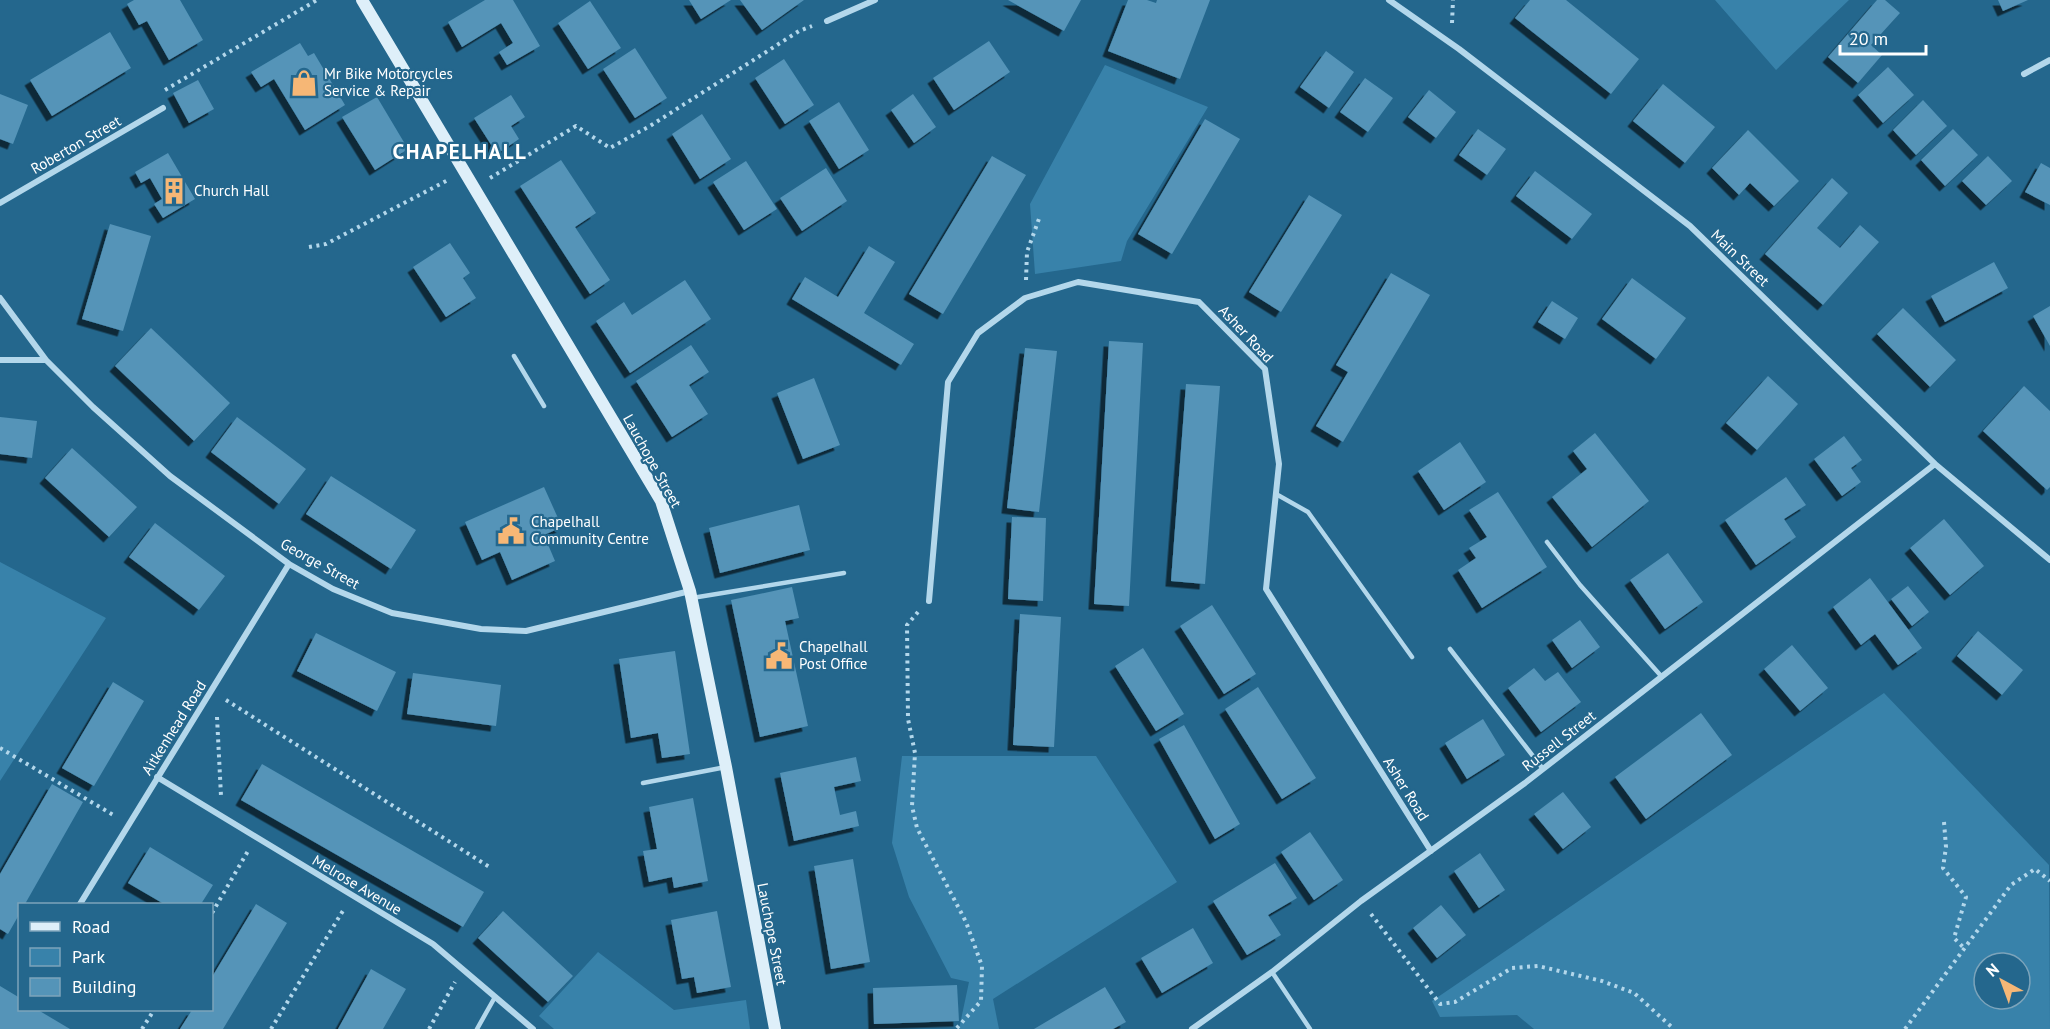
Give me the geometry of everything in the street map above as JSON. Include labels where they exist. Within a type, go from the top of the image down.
[{"type":"street","name":"Lauchope Street","points":[[362,0],[661,501],[690,594],[726,767],[775,1029]]},
{"type":"street","points":[[827,21],[874,0]]},
{"type":"street","name":"Main Street","points":[[1389,0],[1459,48],[1690,226],[1935,464],[2050,560]]},
{"type":"street","points":[[2025,74],[2050,60]]},
{"type":"street","name":"Roberton Street","points":[[0,203],[163,108]]},
{"type":"street","name":"Asher Road","points":[[929,601],[948,382],[978,333],[1025,298],[1078,282],[1199,302],[1265,369],[1279,464],[1266,589],[1431,850]]},
{"type":"street","name":"George Street","points":[[0,298],[46,360],[170,477],[289,564],[333,589],[392,613],[481,629],[526,631],[690,594]]},
{"type":"street","points":[[0,360],[46,360]]},
{"type":"street","name":"Russell Street","points":[[1192,1029],[1272,972],[1361,901],[1543,769],[1935,464]]},
{"type":"street","name":"Aitkenhead Road","points":[[81,903],[157,777],[214,692],[289,564]]},
{"type":"street","name":"Melrose Avenue","points":[[157,777],[433,944],[533,1029]]},
{"type":"lane","points":[[514,356],[544,406]]},
{"type":"lane","points":[[1276,494],[1308,512],[1412,657]]},
{"type":"lane","points":[[1546,542],[1580,585],[1662,677]]},
{"type":"lane","points":[[690,594],[844,573]]},
{"type":"lane","points":[[1450,649],[1543,769]]},
{"type":"lane","points":[[643,783],[726,767]]},
{"type":"lane","points":[[1272,972],[1310,1029]]},
{"type":"lane","points":[[477,1029],[495,997]]},
{"type":"path","points":[[163,108],[159,94],[317,0]]},
{"type":"path","points":[[474,188],[576,126],[610,148],[650,126],[799,31],[827,21]]},
{"type":"path","points":[[309,247],[326,244],[464,172]]},
{"type":"path","points":[[1025,298],[1027,252],[1040,216]]},
{"type":"path","points":[[929,601],[907,625],[908,719],[915,753],[912,806],[917,828],[966,922],[982,966],[981,1001],[956,1029]]},
{"type":"path","points":[[214,692],[218,773],[224,818]]},
{"type":"path","points":[[214,692],[491,868]]},
{"type":"path","points":[[0,748],[129,824]]},
{"type":"path","points":[[1944,822],[1946,847],[1943,868],[1966,897],[1954,938],[1964,948]]},
{"type":"path","points":[[213,911],[256,838]]},
{"type":"path","points":[[1905,1029],[2011,885],[2035,869],[2050,881]]},
{"type":"path","points":[[272,1029],[352,896]]},
{"type":"path","points":[[1361,901],[1440,1004],[1455,1002],[1512,968],[1538,966],[1602,981],[1634,993],[1674,1029]]},
{"type":"path","points":[[429,1029],[462,969]]},
{"type":"path","points":[[142,1029],[153,1011]]},
{"type":"green space","points":[[1715,0],[1849,0],[1776,70]]},
{"type":"green space","points":[[1105,65],[1208,107],[1127,241],[1121,261],[1035,274],[1030,204]]},
{"type":"green space","points":[[0,562],[106,618],[0,781]]},
{"type":"green space","points":[[1884,693],[2049,865],[2050,1029],[1534,1029],[1517,1015],[1440,1017],[1432,1001]]},
{"type":"green space","points":[[902,756],[1096,756],[1177,882],[993,999],[999,1029],[959,1029],[969,982],[951,978],[909,897],[892,843]]},
{"type":"green space","points":[[598,952],[674,1010],[746,1000],[750,1029],[554,1029],[539,1016]]},
{"type":"building","points":[[134,0],[180,0],[203,40],[169,60],[147,21],[139,25],[127,4]]},
{"type":"building","points":[[485,0],[513,0],[540,46],[507,65],[499,52],[513,43],[501,23],[462,47],[448,22]]},
{"type":"building","points":[[689,0],[731,0],[701,19]]},
{"type":"building","points":[[740,0],[804,0],[762,30]]},
{"type":"building","points":[[1008,0],[1081,0],[1064,31]]},
{"type":"building","points":[[1128,0],[1147,0],[1156,3],[1157,0],[1210,0],[1180,79],[1108,51]]},
{"type":"building","points":[[1530,0],[1566,0],[1639,59],[1611,94],[1515,18]]},
{"type":"building","points":[[1877,0],[1885,0],[1900,13],[1871,45],[1882,55],[1858,83],[1828,57]]},
{"type":"building","points":[[1998,0],[2028,0],[2003,11]]},
{"type":"building","points":[[590,1],[621,48],[588,69],[558,23]]},
{"type":"building","points":[[110,32],[131,68],[52,116],[30,80]]},
{"type":"building","points":[[989,41],[1010,72],[954,110],[933,78]]},
{"type":"building","name":"Mr Bike Motorcycles Service & Repair","points":[[300,43],[308,56],[314,53],[345,105],[305,130],[274,79],[261,87],[251,72]]},
{"type":"building","points":[[635,48],[667,98],[635,118],[603,69]]},
{"type":"building","points":[[1326,51],[1354,72],[1329,108],[1300,87]]},
{"type":"building","points":[[784,59],[814,105],[785,124],[755,78]]},
{"type":"building","points":[[1888,67],[1914,95],[1883,123],[1858,95]]},
{"type":"building","points":[[1365,78],[1393,98],[1368,132],[1340,112]]},
{"type":"building","points":[[198,80],[214,109],[189,123],[173,93]]},
{"type":"building","points":[[1663,84],[1715,127],[1685,163],[1633,121]]},
{"type":"building","points":[[1429,90],[1456,112],[1436,138],[1408,117]]},
{"type":"building","points":[[0,94],[28,105],[13,144],[0,139]]},
{"type":"building","points":[[913,94],[936,127],[914,143],[891,110]]},
{"type":"building","points":[[511,95],[525,117],[511,126],[519,139],[497,154],[474,118]]},
{"type":"building","points":[[377,97],[408,149],[375,170],[342,117]]},
{"type":"building","points":[[1923,100],[1947,126],[1916,155],[1893,130]]},
{"type":"building","points":[[839,102],[869,150],[839,169],[809,121]]},
{"type":"building","points":[[702,114],[731,159],[700,179],[672,134]]},
{"type":"building","points":[[1205,119],[1240,139],[1172,254],[1138,234]]},
{"type":"building","points":[[1478,129],[1506,149],[1487,175],[1459,155]]},
{"type":"building","points":[[1953,129],[1978,155],[1945,186],[1921,160]]},
{"type":"building","points":[[1748,130],[1799,181],[1774,206],[1750,183],[1739,195],[1712,168]]},
{"type":"building","name":"Church Hall","points":[[168,153],[195,199],[163,218],[154,204],[162,199],[150,178],[141,183],[135,172]]},
{"type":"building","points":[[992,156],[1026,175],[943,314],[909,294]]},
{"type":"building","points":[[1988,156],[2012,181],[1986,205],[1962,181]]},
{"type":"building","points":[[561,160],[596,213],[575,227],[610,280],[590,294],[520,186]]},
{"type":"building","points":[[746,161],[777,209],[744,230],[713,182]]},
{"type":"building","points":[[2041,163],[2050,168],[2050,205],[2025,192]]},
{"type":"building","points":[[826,168],[847,201],[802,231],[780,198]]},
{"type":"building","points":[[1535,171],[1592,214],[1572,239],[1516,196]]},
{"type":"building","points":[[1832,178],[1848,193],[1817,228],[1840,248],[1860,225],[1879,242],[1823,305],[1765,254]]},
{"type":"building","points":[[1309,195],[1342,215],[1281,312],[1249,292]]},
{"type":"building","points":[[110,224],[151,236],[123,331],[82,319]]},
{"type":"building","points":[[450,243],[470,273],[463,278],[476,298],[446,317],[413,267]]},
{"type":"building","points":[[869,246],[895,262],[864,313],[914,344],[901,365],[792,299],[805,277],[838,297]]},
{"type":"building","points":[[1994,262],[2008,288],[1945,322],[1931,296]]},
{"type":"building","points":[[1391,273],[1430,295],[1343,442],[1316,426],[1348,372],[1336,365]]},
{"type":"building","points":[[1632,278],[1686,318],[1656,359],[1602,319]]},
{"type":"building","points":[[685,280],[711,319],[630,373],[596,321],[624,302],[632,315]]},
{"type":"building","points":[[1552,301],[1578,318],[1565,339],[1538,322]]},
{"type":"building","points":[[2050,306],[2050,346],[2033,316]]},
{"type":"building","points":[[1903,308],[1956,360],[1930,387],[1877,334]]},
{"type":"building","points":[[151,328],[230,403],[194,441],[115,366]]},
{"type":"building","points":[[1109,341],[1143,343],[1129,606],[1094,604]]},
{"type":"building","points":[[691,345],[709,372],[689,385],[708,414],[672,437],[636,381]]},
{"type":"building","points":[[1025,348],[1057,351],[1039,512],[1007,508]]},
{"type":"building","points":[[1768,376],[1798,404],[1757,450],[1726,423]]},
{"type":"building","points":[[814,378],[840,445],[803,459],[777,393]]},
{"type":"building","points":[[1186,384],[1220,386],[1205,584],[1171,581]]},
{"type":"building","points":[[2024,386],[2050,411],[2050,487],[2047,490],[1983,431]]},
{"type":"building","points":[[0,417],[37,421],[32,458],[0,454]]},
{"type":"building","points":[[237,417],[306,469],[279,504],[211,452]]},
{"type":"building","points":[[1595,433],[1649,501],[1592,547],[1552,497],[1587,469],[1573,451]]},
{"type":"building","points":[[1844,436],[1862,460],[1851,468],[1861,482],[1842,496],[1814,459]]},
{"type":"building","points":[[1460,442],[1486,482],[1444,510],[1418,471]]},
{"type":"building","points":[[72,448],[137,507],[109,537],[45,478]]},
{"type":"building","points":[[331,476],[416,530],[391,569],[306,514]]},
{"type":"building","points":[[1786,477],[1806,505],[1784,519],[1796,537],[1756,565],[1725,520]]},
{"type":"building","name":"Chapelhall Community Centre","points":[[544,487],[562,527],[544,535],[555,561],[512,580],[500,552],[482,560],[465,522]]},
{"type":"building","points":[[1498,492],[1547,567],[1482,608],[1458,570],[1476,558],[1469,548],[1487,537],[1469,510]]},
{"type":"building","points":[[799,505],[810,550],[720,573],[709,528]]},
{"type":"building","points":[[1012,517],[1046,518],[1043,601],[1008,599]]},
{"type":"building","points":[[1944,519],[1984,566],[1950,595],[1910,548]]},
{"type":"building","points":[[155,523],[225,576],[199,610],[129,557]]},
{"type":"building","points":[[1668,553],[1703,602],[1665,629],[1630,580]]},
{"type":"building","points":[[1870,578],[1922,648],[1898,665],[1875,634],[1861,645],[1833,607]]},
{"type":"building","points":[[1908,586],[1929,612],[1912,626],[1891,599]]},
{"type":"building","points":[[792,587],[799,618],[785,621],[808,726],[760,737],[731,600]]},
{"type":"building","points":[[1212,605],[1256,674],[1224,694],[1180,626]]},
{"type":"building","points":[[1020,614],[1061,617],[1054,747],[1013,745]]},
{"type":"building","points":[[1580,620],[1600,647],[1572,668],[1552,640]]},
{"type":"building","points":[[1978,631],[2023,670],[2002,695],[1957,656]]},
{"type":"building","points":[[316,633],[396,672],[377,711],[297,671]]},
{"type":"building","points":[[1792,645],[1828,688],[1800,711],[1764,669]]},
{"type":"building","points":[[1143,648],[1184,714],[1156,731],[1115,666]]},
{"type":"building","points":[[675,651],[690,754],[662,758],[658,733],[631,738],[619,659]]},
{"type":"building","points":[[1534,668],[1545,681],[1558,672],[1581,702],[1541,732],[1508,688]]},
{"type":"building","points":[[413,673],[501,685],[496,726],[407,714]]},
{"type":"building","points":[[113,682],[144,701],[94,786],[62,768]]},
{"type":"building","points":[[1258,687],[1316,778],[1282,799],[1225,709]]},
{"type":"building","points":[[1701,713],[1732,755],[1646,819],[1615,777]]},
{"type":"building","points":[[1483,719],[1505,755],[1467,779],[1445,743]]},
{"type":"building","points":[[1184,725],[1240,824],[1215,839],[1159,739]]},
{"type":"building","points":[[856,757],[861,781],[834,787],[840,815],[856,811],[859,826],[794,841],[780,773]]},
{"type":"building","points":[[262,764],[484,892],[463,927],[241,800]]},
{"type":"building","points":[[52,784],[83,802],[26,903],[18,903],[18,916],[8,934],[0,929],[0,874]]},
{"type":"building","points":[[1563,792],[1591,827],[1563,849],[1534,814]]},
{"type":"building","points":[[693,798],[708,881],[674,888],[672,877],[649,882],[643,851],[657,849],[649,807]]},
{"type":"building","points":[[1310,832],[1343,880],[1314,900],[1281,852]]},
{"type":"building","points":[[150,847],[213,885],[202,903],[162,903],[128,883]]},
{"type":"building","points":[[1480,853],[1505,890],[1479,908],[1454,871]]},
{"type":"building","points":[[853,859],[870,962],[831,969],[814,866]]},
{"type":"building","points":[[1275,863],[1297,898],[1268,915],[1281,935],[1247,955],[1213,901]]},
{"type":"building","points":[[256,904],[287,923],[223,1029],[180,1029],[191,1011],[213,1011],[213,975]]},
{"type":"building","points":[[1441,905],[1466,935],[1437,958],[1413,928]]},
{"type":"building","points":[[503,911],[573,976],[548,1002],[478,938]]},
{"type":"building","points":[[717,911],[731,987],[697,993],[694,977],[682,979],[671,920]]},
{"type":"building","points":[[1193,928],[1213,963],[1162,993],[1141,958]]},
{"type":"building","points":[[371,969],[406,989],[383,1029],[338,1029]]},
{"type":"building","points":[[957,985],[959,1021],[874,1024],[873,988]]},
{"type":"building","points":[[0,986],[18,997],[18,1011],[40,1011],[70,1029],[0,1029]]},
{"type":"building","points":[[1105,987],[1126,1022],[1113,1029],[1034,1029]]},
{"type":"place","name":"Mr Bike Motorcycles Service & Repair","points":[[304,83]]},
{"type":"place","name":"Church Hall","points":[[174,191]]},
{"type":"place","name":"Chapelhall Community Centre","points":[[511,531]]},
{"type":"place","name":"Chapelhall Post Office","points":[[779,656]]},
{"type":"district","name":"CHAPELHALL","points":[[460,152]]}]
